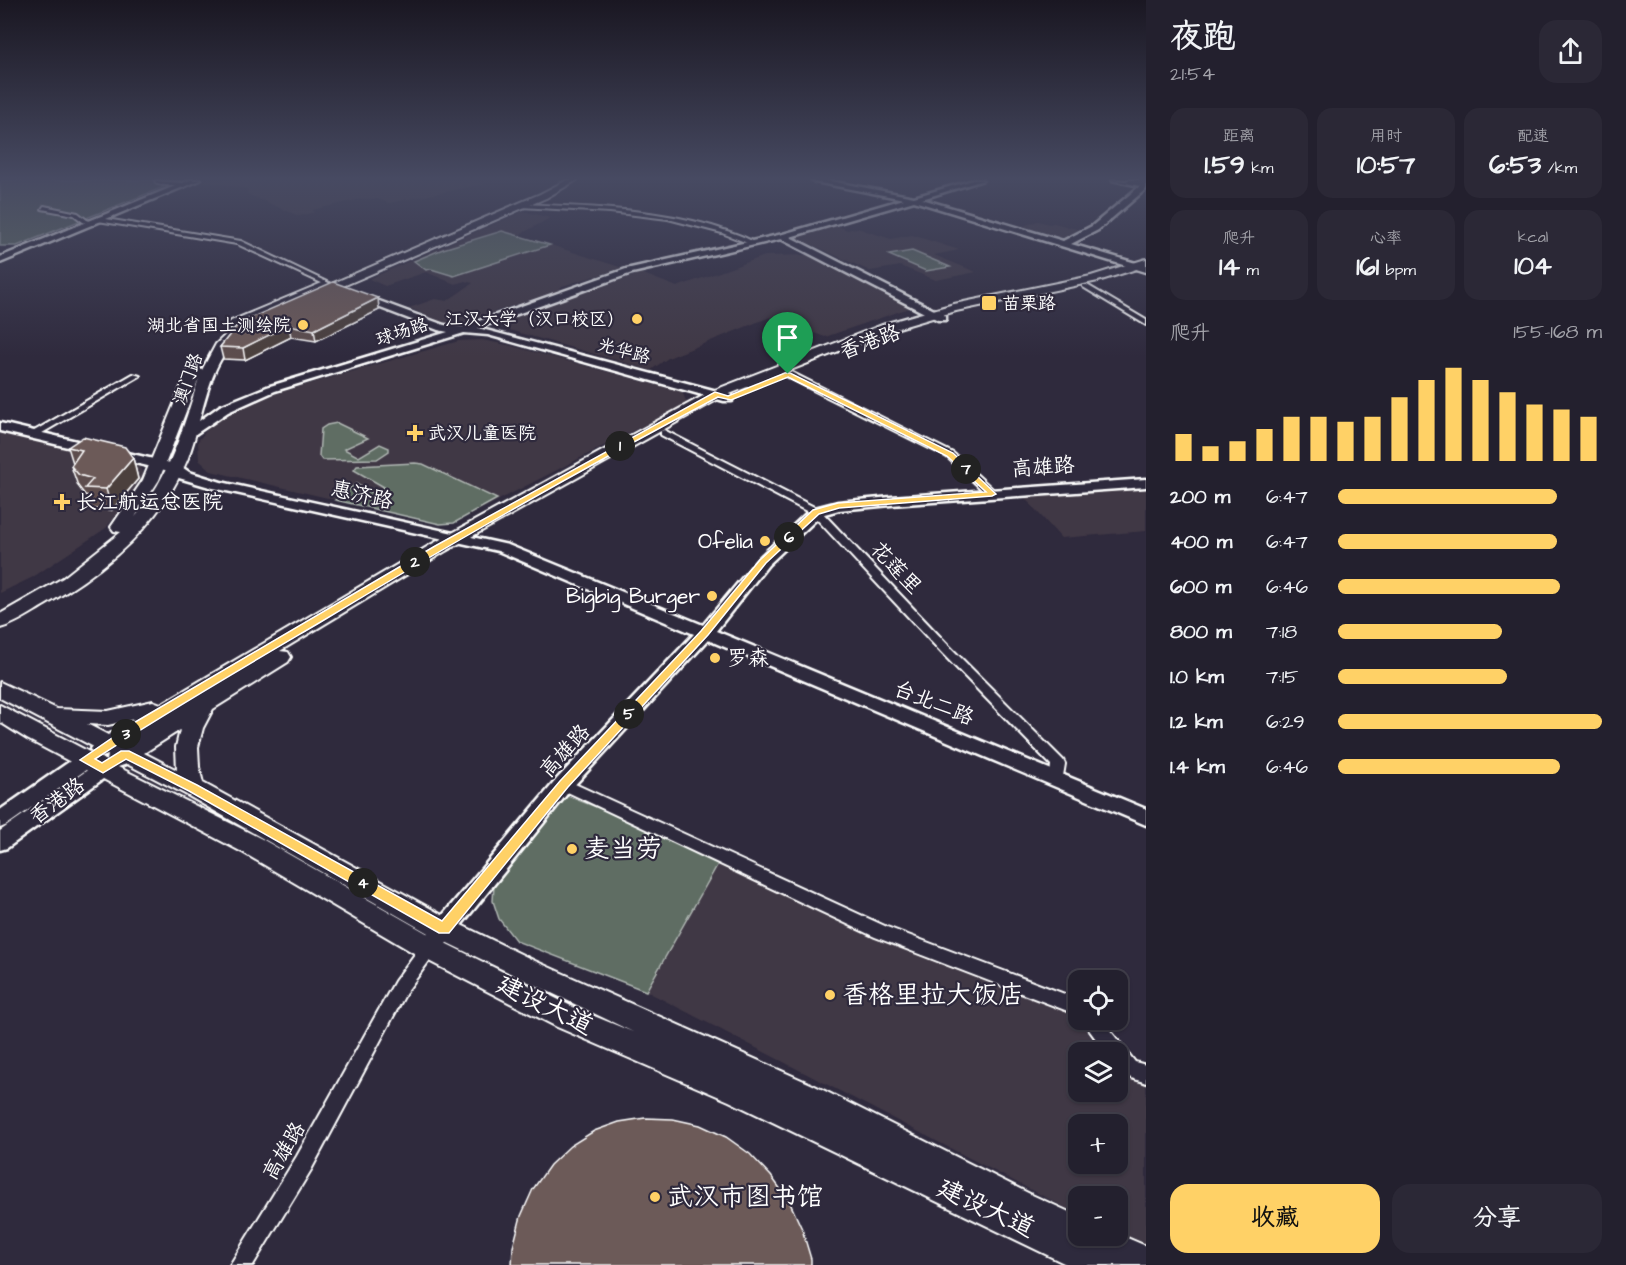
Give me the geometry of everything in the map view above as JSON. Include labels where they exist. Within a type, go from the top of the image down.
[{"type":"main road","name":"澳门路","points":[[0,622],[97,565],[117,547],[149,511],[165,488],[174,468],[206,371],[225,340],[237,329],[436,239]]},
{"type":"main road","name":"澳门路","points":[[0,609],[56,578],[95,552],[112,536],[136,505],[158,465],[198,362],[213,340],[241,321],[443,239]]},
{"type":"main road","name":"香港路","points":[[106,757],[459,537],[723,396],[860,337],[1144,267]]},
{"type":"main road","name":"香港路","points":[[201,698],[268,664],[537,507],[578,480],[664,433],[723,396],[788,374],[938,316],[1086,286],[1144,267]]},
{"type":"main road","name":"建设大道","points":[[0,689],[51,716],[106,757],[252,846],[437,938],[525,969],[802,1095],[1020,1207],[1068,1229]]},
{"type":"main road","points":[[51,716],[108,718],[201,698],[186,745],[186,761],[193,788]]},
{"type":"main road","name":"建设大道","points":[[0,712],[106,757],[193,788],[567,1018],[740,1090],[1105,1265]]},
{"type":"main road","points":[[1106,1246],[1146,1264]]},
{"type":"street","points":[[0,260],[52,239]]},
{"type":"street","name":"光华路","points":[[219,239],[239,242],[332,285],[442,328],[488,333],[723,396]]},
{"type":"street","points":[[741,239],[752,243]]},
{"type":"street","name":"球场路","points":[[187,434],[217,413],[252,396],[464,330],[629,271],[772,239]]},
{"type":"street","points":[[787,239],[938,316]]},
{"type":"street","points":[[1047,239],[1144,267]]},
{"type":"street","points":[[1064,244],[1074,239]]},
{"type":"street","points":[[1086,286],[1146,323]]},
{"type":"street","points":[[788,374],[950,454],[992,494]]},
{"type":"street","points":[[34,434],[136,376]]},
{"type":"street","name":"惠济路","points":[[0,427],[174,468],[184,475],[218,485],[503,548],[705,633]]},
{"type":"street","name":"花莲里","points":[[664,433],[816,512],[945,649],[1058,764],[1057,777]]},
{"type":"street","name":"高雄路","points":[[242,1265],[304,1163],[401,986],[437,938],[564,784],[705,633],[763,562],[816,512],[838,506],[1146,483]]},
{"type":"street","name":"台北二路","points":[[705,633],[1057,777],[1146,817]]},
{"type":"street","name":"香港路","points":[[0,820],[106,757]]},
{"type":"street","name":"香港路","points":[[0,842],[106,757]]},
{"type":"street","points":[[564,784],[881,932],[1068,1003]]},
{"type":"street","points":[[1099,1030],[1129,1068],[1146,1074]]},
{"type":"shaded area","points":[[0,239],[34,239],[17,246],[0,246]]},
{"type":"shaded area","points":[[460,239],[532,239],[623,268],[562,286],[559,290],[452,326],[409,308],[435,299],[447,301],[473,283],[465,281],[455,284],[426,272],[385,286],[369,279]]},
{"type":"shaded area","points":[[476,239],[530,239],[550,245],[454,276],[431,269],[426,270],[414,261]]},
{"type":"shaded area","points":[[800,239],[925,239],[959,250],[934,255],[976,272],[936,280],[900,266],[870,271]]},
{"type":"shaded area","points":[[912,251],[950,267],[926,271],[889,255]]},
{"type":"shaded area","name":"江汉大学（汉口校区）","points":[[810,255],[912,307],[825,337],[770,317],[668,358],[651,370],[502,328],[502,321],[641,273],[677,287],[765,256]]},
{"type":"shaded area","name":"武汉儿童医院","points":[[482,340],[682,392],[687,403],[454,523],[440,524],[211,471],[199,460],[198,441],[210,426],[232,412],[277,393],[459,341]]},
{"type":"shaded area","points":[[337,423],[368,438],[344,449],[359,457],[380,444],[389,448],[389,451],[377,459],[322,460],[319,456],[321,429]]},
{"type":"shaded area","name":"长江航运总医院","points":[[0,433],[140,467],[144,476],[106,528],[33,577],[0,593]]},
{"type":"shaded area","points":[[423,464],[497,499],[454,523],[440,524],[335,500],[356,484],[372,493],[384,487],[354,470],[357,466]]},
{"type":"shaded area","points":[[1146,488],[1146,531],[1061,538],[1023,496]]},
{"type":"shaded area","points":[[565,795],[723,855],[646,991],[516,941],[499,919],[493,901],[494,885]]},
{"type":"shaded area","points":[[723,855],[1068,1010],[1068,1030],[1086,1030],[1094,1042],[1068,1042],[1068,1102],[1128,1102],[1128,1078],[1146,1084],[1146,1249],[1128,1239],[1128,1186],[1068,1186],[1068,1209],[646,991]]},
{"type":"building","points":[[333,282],[378,298],[314,330],[289,325],[243,348],[220,347],[239,323]]},
{"type":"building","points":[[83,437],[125,447],[133,458],[106,489],[85,488],[93,479],[79,475],[71,466],[82,450],[68,447]]},
{"type":"building","name":"武汉市图书馆","points":[[645,1118],[673,1119],[700,1125],[726,1137],[750,1154],[771,1176],[789,1201],[802,1229],[811,1265],[512,1265],[513,1247],[521,1216],[533,1189],[550,1165],[570,1146],[594,1131],[619,1122]]},
{"type":"place","name":"苗栗路","points":[[989,303]]},
{"type":"place","name":"江汉大学（汉口校区）","points":[[637,319]]},
{"type":"place","name":"湖北省国土测绘院","points":[[303,325]]},
{"type":"place","name":"武汉儿童医院","points":[[415,433]]},
{"type":"place","name":"长江航运总医院","points":[[62,502]]},
{"type":"place","name":"Ofelia","points":[[765,541]]},
{"type":"place","name":"Bigbig Burger","points":[[712,596]]},
{"type":"place","name":"罗森","points":[[715,658]]},
{"type":"place","name":"麦当劳","points":[[572,849]]},
{"type":"place","name":"香格里拉大饭店","points":[[830,995]]},
{"type":"place","name":"武汉市图书馆","points":[[655,1197]]},
{"type":"route","points":[[788,374],[950,454],[992,494],[838,506],[816,512],[763,562],[705,633],[564,784],[444,929],[193,788],[125,753],[103,769],[86,760],[141,724],[438,548],[521,504],[654,427],[717,394],[728,398],[788,374]]}]
